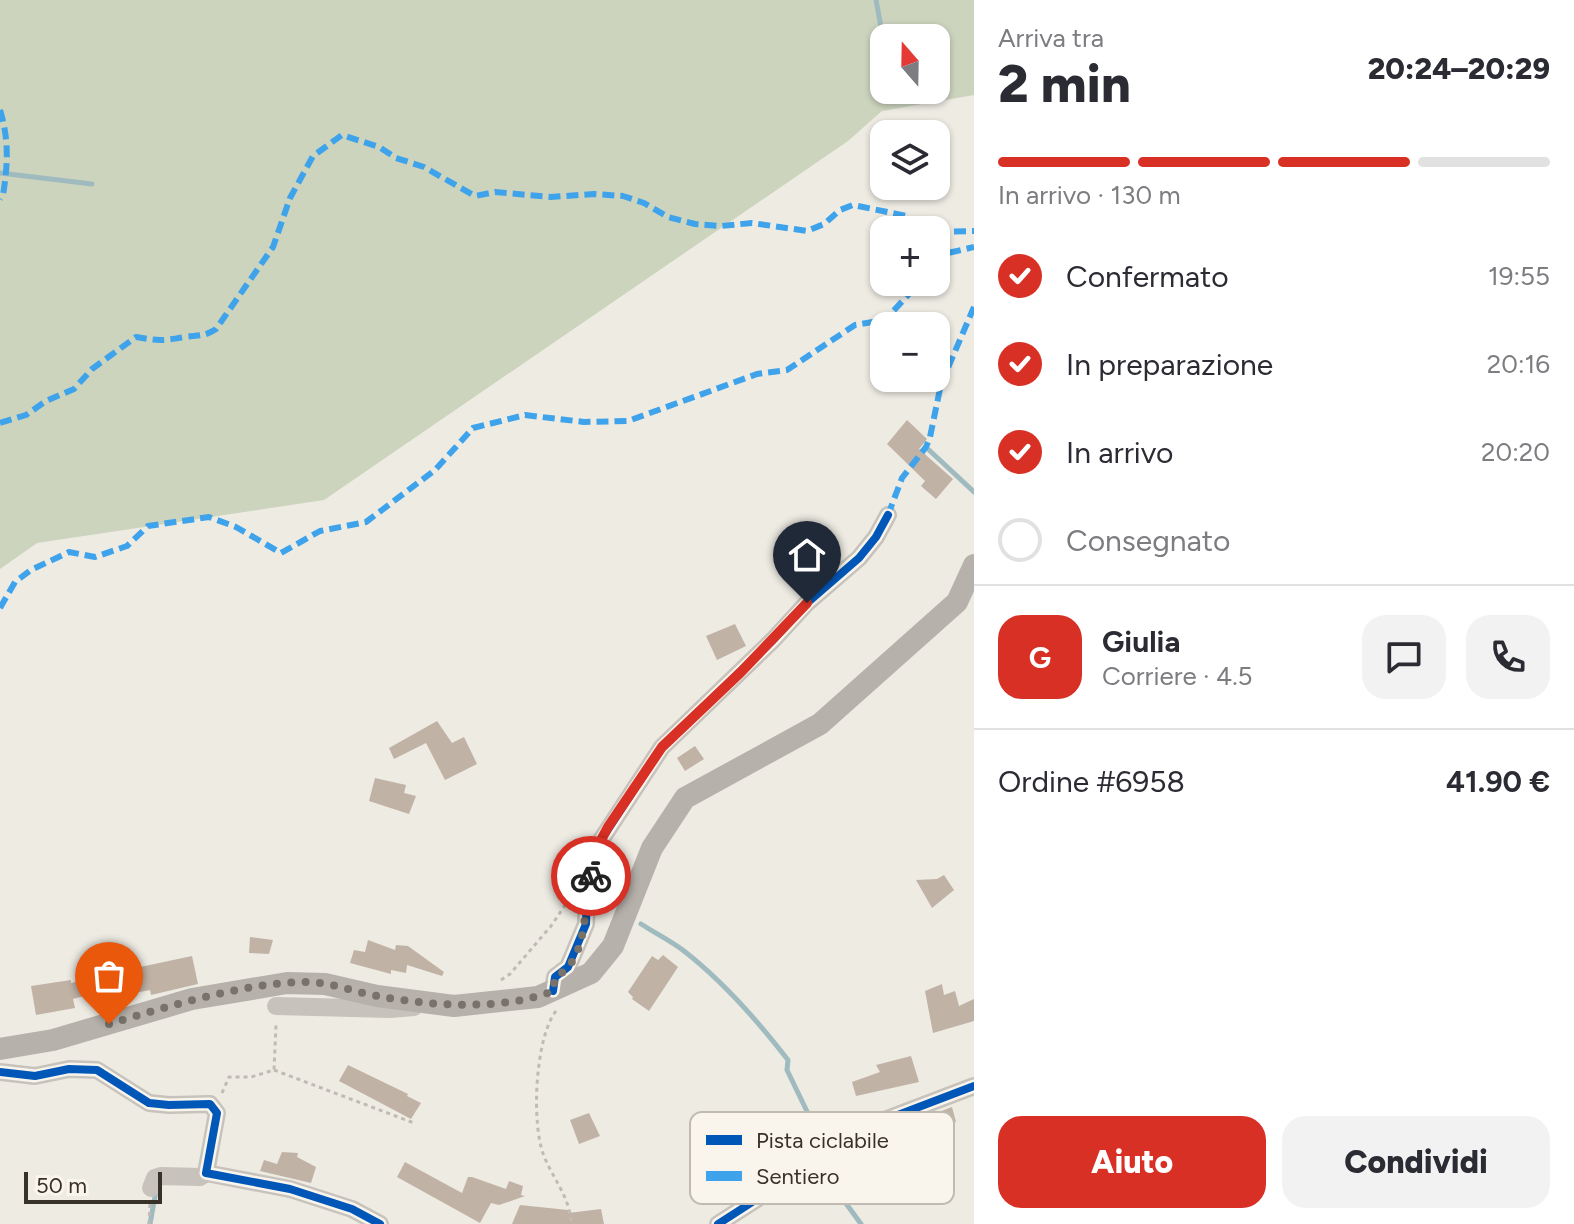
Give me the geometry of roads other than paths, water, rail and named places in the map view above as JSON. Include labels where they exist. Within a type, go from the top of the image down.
[{"type":"main road","points":[[0,1049],[53,1040],[192,999],[287,983],[325,984],[377,996],[454,1006],[538,997],[591,973],[613,946],[652,848],[685,798],[820,724],[957,602],[974,565]]},
{"type":"street","points":[[555,990],[555,977],[568,967],[586,924],[587,895],[601,840],[662,747],[745,669],[807,603],[859,558],[888,515]]},
{"type":"street","points":[[276,1006],[390,1009],[429,1004]]},
{"type":"street","points":[[0,1072],[35,1076],[69,1069],[97,1070],[149,1103],[210,1104],[217,1113],[206,1173]]},
{"type":"street","points":[[906,1112],[974,1086]]},
{"type":"street","points":[[151,1188],[155,1178],[161,1176],[200,1177],[206,1173],[290,1189],[352,1209],[380,1224]]},
{"type":"street","points":[[718,1224],[749,1204]]},
{"type":"waterway","points":[[876,0],[880,24]]},
{"type":"waterway","points":[[0,173],[92,184]]},
{"type":"waterway","points":[[929,450],[974,492]]},
{"type":"waterway","points":[[641,924],[679,947],[739,1002],[788,1060],[787,1070],[807,1112]]},
{"type":"waterway","points":[[150,1224],[156,1191]]},
{"type":"waterway","points":[[846,1204],[861,1224]]}]
